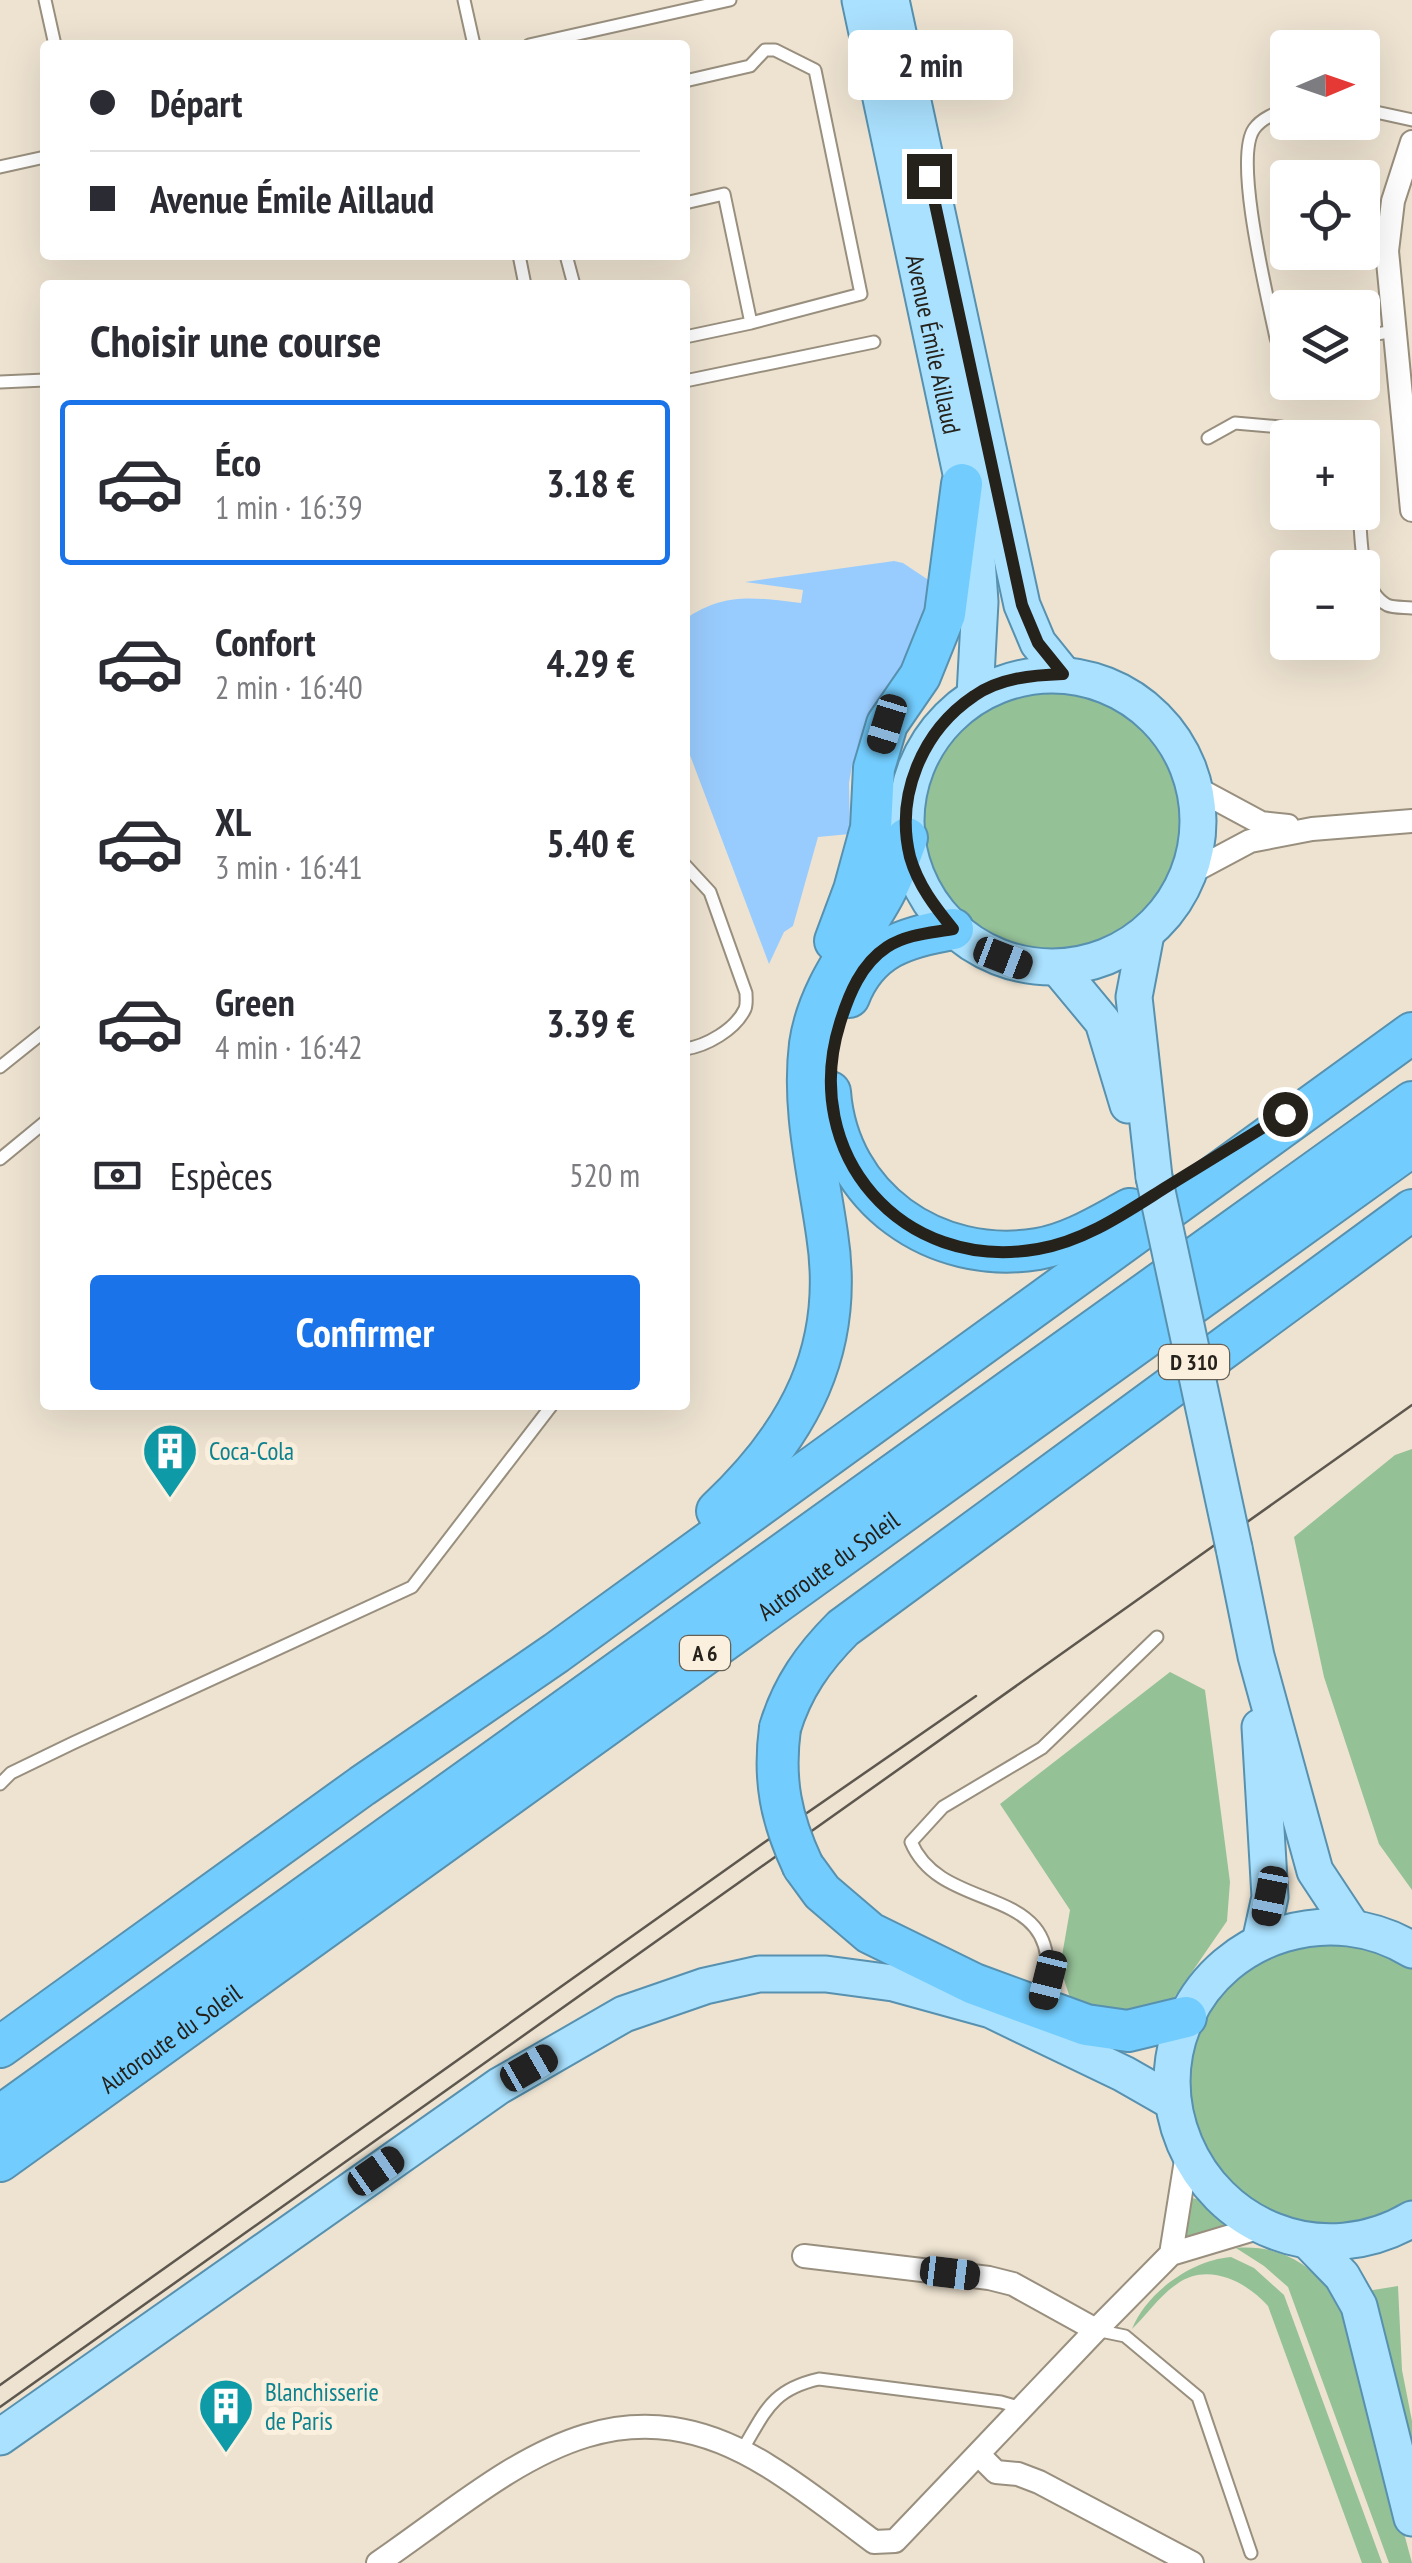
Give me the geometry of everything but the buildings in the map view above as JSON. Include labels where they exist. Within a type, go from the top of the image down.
[{"type":"highway","points":[[0,2047],[362,1786],[662,1561],[759,1469],[800,1411],[824,1345],[831,1288],[828,1238],[809,1120],[808,1063],[827,963],[854,890],[870,828],[874,768],[887,724],[920,676],[945,614],[962,484]]},
{"type":"highway","points":[[816,1019],[844,957],[891,880],[907,838]]},
{"type":"highway","points":[[953,929],[902,939],[875,956],[854,984],[832,1050],[830,1076],[833,1117],[840,1141],[862,1181],[904,1223],[946,1243],[976,1251],[1008,1253],[1076,1239],[1133,1208],[1376,1057]]},
{"type":"highway","points":[[362,1786],[556,1653],[1412,1032]]},
{"type":"highway","name":"Autoroute du Soleil","points":[[0,2116],[1412,1102]]},
{"type":"highway","name":"Autoroute du Soleil","points":[[0,2161],[1412,1146]]},
{"type":"highway","points":[[1186,2017],[1128,2031],[1086,2026],[974,1984],[870,1933],[822,1892],[803,1866],[778,1804],[776,1759],[780,1728],[789,1698],[843,1628],[1412,1210]]},
{"type":"main road","name":"Avenue Émile Aillaud","points":[[860,0],[976,544],[980,602],[975,695]]},
{"type":"main road","name":"Avenue Émile Aillaud","points":[[891,0],[1022,605],[1038,643],[1063,674]]},
{"type":"main road","points":[[1063,674],[1113,687],[1150,710],[1184,755],[1196,788],[1198,826],[1190,873],[1174,903],[1146,934],[1114,954],[1058,969],[1023,966],[983,951],[953,929],[930,902],[919,881],[905,817],[916,768],[931,739],[975,695],[1020,678],[1063,674]]},
{"type":"main road","name":"D 310","points":[[1146,934],[1134,998],[1154,1177],[1256,1656],[1315,1872],[1352,1928]]},
{"type":"main road","name":"D 310","points":[[1058,969],[1103,1022],[1154,1177]]},
{"type":"main road","name":"D 310","points":[[1256,1656],[1270,1896],[1260,1942]]},
{"type":"main road","points":[[1412,1950],[1378,1934],[1352,1928],[1305,1928],[1260,1942],[1221,1970],[1186,2017],[1174,2065],[1173,2102],[1187,2154],[1215,2192],[1237,2212],[1262,2226],[1308,2242],[1338,2242],[1369,2238],[1412,2218]]},
{"type":"main road","points":[[0,2437],[499,2086],[624,2014],[705,1986],[759,1974],[826,1974],[893,1983],[992,2010],[1173,2102]]},
{"type":"main road","points":[[1308,2242],[1342,2276],[1358,2306],[1412,2518]]},
{"type":"street","points":[[1412,142],[1390,223],[1387,251],[1412,510]]},
{"type":"street","points":[[1196,788],[1260,823],[1312,829]]},
{"type":"street","points":[[1190,873],[1250,842],[1312,829],[1412,821]]},
{"type":"street","points":[[1172,2254],[1187,2154]]},
{"type":"street","points":[[378,2563],[552,2446],[613,2428],[676,2429],[718,2441],[766,2465],[874,2542],[895,2540],[1172,2254],[1262,2226]]},
{"type":"street","points":[[804,2256],[1013,2284],[1096,2330]]},
{"type":"street","points":[[978,2454],[996,2472],[1018,2474],[1039,2482],[1192,2563]]},
{"type":"lane","points":[[45,0],[54,40]]},
{"type":"lane","points":[[464,0],[473,40]]},
{"type":"lane","points":[[551,40],[730,0]]},
{"type":"lane","points":[[690,80],[750,66],[765,50],[775,50],[815,70],[861,294],[690,336]]},
{"type":"lane","points":[[1380,113],[1412,120]]},
{"type":"lane","points":[[1270,117],[1254,128],[1248,148],[1255,241],[1270,310]]},
{"type":"lane","points":[[0,167],[40,159]]},
{"type":"lane","points":[[690,202],[724,194],[751,323]]},
{"type":"lane","points":[[1380,334],[1394,331]]},
{"type":"lane","points":[[690,380],[874,342]]},
{"type":"lane","points":[[0,382],[40,380]]},
{"type":"lane","points":[[1208,438],[1235,423],[1270,426]]},
{"type":"lane","points":[[1361,530],[1366,575],[1375,593],[1388,604],[1412,608]]},
{"type":"lane","points":[[690,870],[710,892],[746,993],[745,1009],[720,1036],[702,1047],[690,1048]]},
{"type":"lane","points":[[0,1067],[40,1035]]},
{"type":"lane","points":[[0,1160],[40,1126]]},
{"type":"lane","points":[[0,1784],[10,1773],[412,1587],[548,1410]]},
{"type":"lane","points":[[1042,2007],[1048,1980],[1047,1942],[1030,1919],[929,1870],[911,1842],[943,1807],[1042,1748],[1157,1636]]},
{"type":"lane","points":[[1096,2330],[1125,2336],[1198,2397],[1252,2552]]},
{"type":"lane","points":[[740,2452],[774,2398],[793,2385],[819,2379],[1022,2408]]},
{"type":"green space","points":[[1052,692],[1078,694],[1103,702],[1145,731],[1174,773],[1182,798],[1182,850],[1174,875],[1145,917],[1103,946],[1078,954],[1052,956],[1026,954],[1001,946],[959,917],[930,875],[922,850],[920,824],[922,798],[930,773],[959,731],[1001,702],[1026,694]]},
{"type":"green space","points":[[1412,1449],[1412,1890],[1379,1844],[1324,1677],[1294,1537],[1395,1455]]},
{"type":"green space","points":[[1170,1672],[1205,1690],[1230,1882],[1227,1921],[1172,2001],[1122,2016],[1070,1998],[1060,1967],[1070,1910],[1000,1804]]},
{"type":"green space","points":[[1325,1938],[1370,1944],[1412,1965],[1412,2200],[1376,2220],[1335,2227],[1296,2223],[1261,2210],[1232,2190],[1208,2163],[1192,2132],[1184,2097],[1186,2060],[1198,2023],[1220,1986],[1247,1965]]},
{"type":"green space","points":[[1191,2198],[1198,2199],[1226,2227],[1184,2242]]},
{"type":"green space","points":[[1236,2248],[1272,2251],[1302,2264],[1327,2287],[1346,2317],[1412,2563],[1389,2563],[1288,2287]]},
{"type":"green space","points":[[1231,2257],[1254,2268],[1284,2295],[1382,2563],[1362,2563],[1268,2306],[1259,2297],[1226,2277],[1189,2278],[1165,2294],[1132,2329],[1148,2303],[1173,2280],[1201,2264]]},
{"type":"green space","points":[[1398,2286],[1402,2370],[1412,2421],[1412,2478],[1367,2291]]},
{"type":"water","points":[[894,561],[933,583],[923,639],[863,736],[852,766],[850,834],[818,837],[793,926],[784,932],[769,964],[690,755],[690,616],[728,600],[755,598],[801,603],[803,590],[745,582]]},
{"type":"tram line","points":[[0,2407],[1412,1405]]},
{"type":"tram line","points":[[0,2385],[976,1696]]},
{"type":"place","name":"Coca-Cola","points":[[170,1500]]},
{"type":"place","name":"Blanchisserie de Paris","points":[[226,2455]]},
{"type":"route","points":[[929,176],[1022,605],[1038,643],[1063,674],[1020,678],[975,695],[931,739],[916,768],[905,817],[911,860],[930,902],[953,929],[902,939],[887,947],[854,984],[832,1050],[830,1095],[840,1141],[862,1181],[904,1223],[965,1249],[1008,1253],[1076,1239],[1285,1114]]}]
